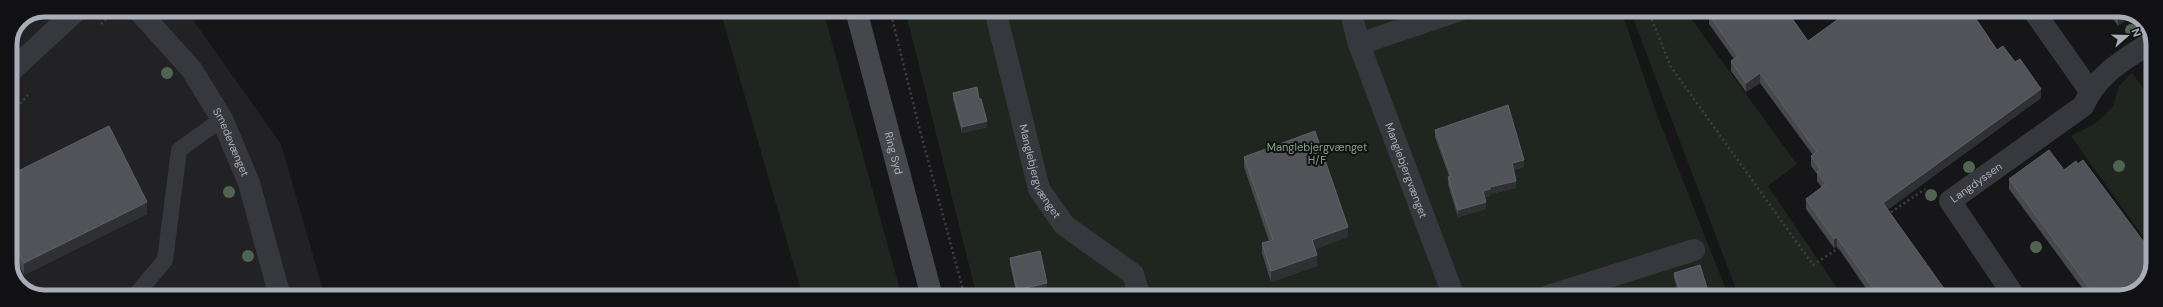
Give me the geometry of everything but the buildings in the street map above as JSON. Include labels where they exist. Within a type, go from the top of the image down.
[{"type":"main road","name":"Ring Syd","points":[[858,17],[930,290]]},
{"type":"street","points":[[17,66],[69,17]]},
{"type":"street","name":"Smedevænget","points":[[144,17],[192,70],[222,119],[249,183],[278,290]]},
{"type":"street","name":"Manglebjergvænget","points":[[997,17],[1039,189],[1064,225],[1133,274],[1138,290]]},
{"type":"street","name":"Manglebjergvænget","points":[[1352,17],[1359,44],[1451,290]]},
{"type":"street","points":[[1359,44],[1439,17]]},
{"type":"street","points":[[2038,17],[2090,91]]},
{"type":"street","name":"Langdyssen","points":[[2010,290],[1950,201],[2083,106],[2090,91],[2102,76],[2146,46]]},
{"type":"street","points":[[1567,290],[1694,250]]},
{"type":"lane","points":[[140,290],[165,260],[179,150],[222,119]]},
{"type":"path","points":[[892,17],[918,123],[963,290]]},
{"type":"path","points":[[1651,17],[1671,67],[1813,265],[1846,243]]},
{"type":"path","points":[[1884,217],[1935,182],[1950,201]]},
{"type":"shaded area","points":[[44,17],[191,17],[281,144],[323,290],[41,290],[32,287],[25,282],[19,273],[17,264],[17,44],[19,34],[22,29],[34,19]]},
{"type":"green space","points":[[722,17],[825,17],[900,290],[801,290]]},
{"type":"green space","name":"Manglebjergvænget H/F","points":[[907,17],[1623,17],[1657,115],[1726,290],[975,290]]},
{"type":"green space","points":[[1633,17],[1690,17],[1797,164],[1768,186],[1838,290],[1736,290]]},
{"type":"green space","points":[[2132,73],[2146,92],[2146,241],[2071,136],[2096,123],[2113,107],[2119,86]]}]
